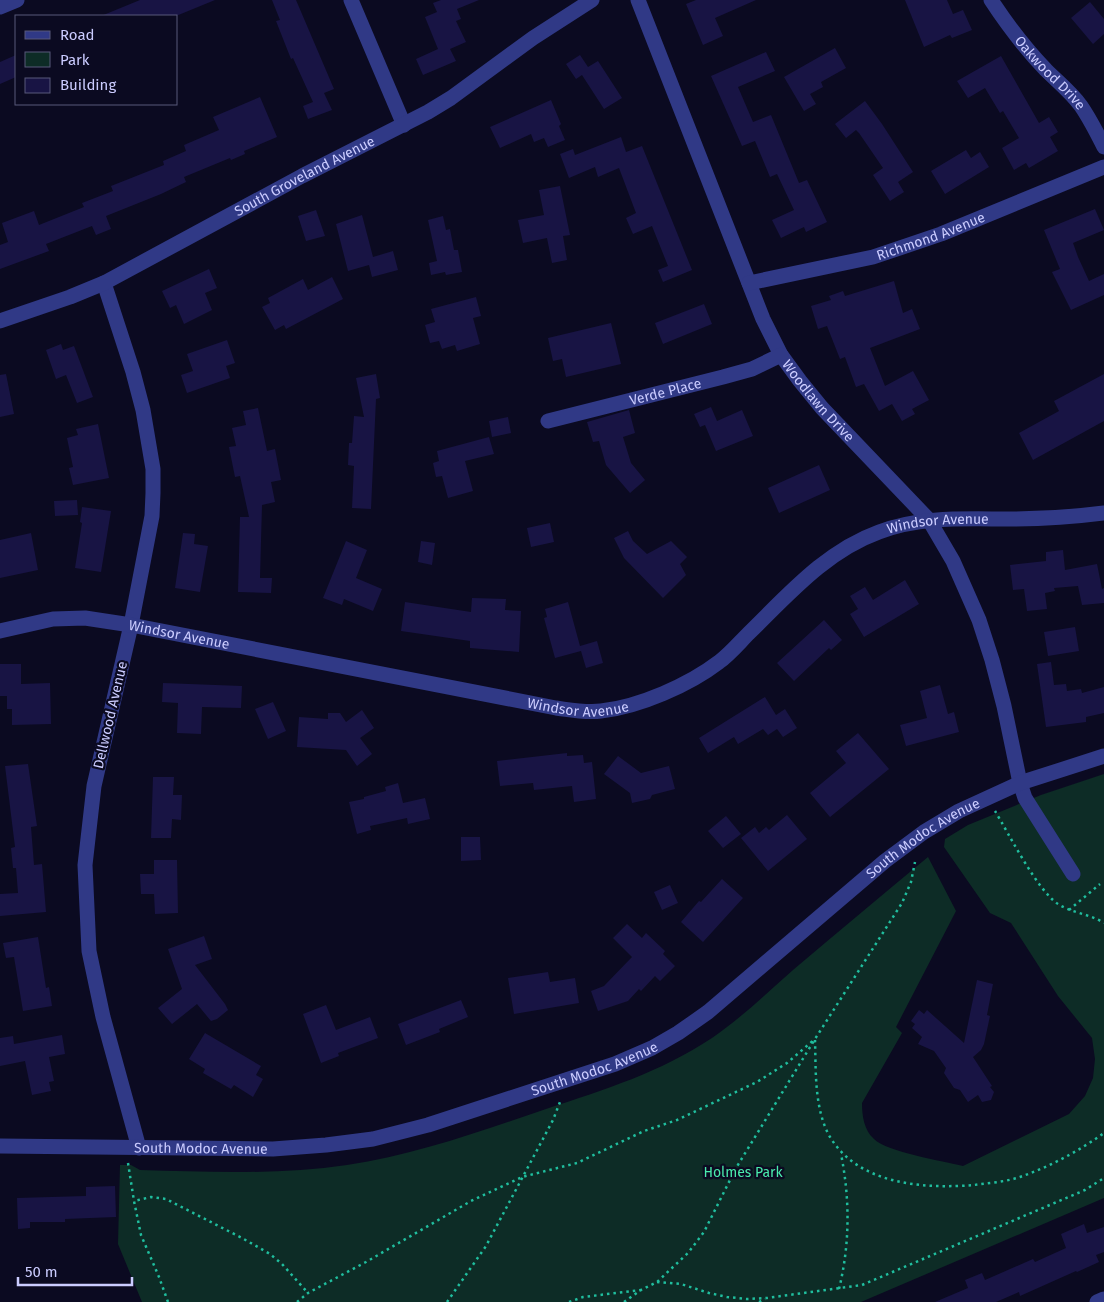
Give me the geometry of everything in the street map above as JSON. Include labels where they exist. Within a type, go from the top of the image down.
[{"type":"street","points":[[0,7],[17,0]]},
{"type":"street","points":[[351,0],[404,125]]},
{"type":"street","name":"South Groveland Avenue","points":[[0,321],[104,283],[302,176],[404,125],[451,98],[533,38],[592,0]]},
{"type":"street","name":"Woodlawn Drive","points":[[638,0],[763,319],[781,355],[822,408],[929,520],[953,561],[982,628],[992,660],[1025,798],[1072,874]]},
{"type":"street","name":"Oakwood Drive","points":[[991,0],[1008,26],[1029,52],[1068,90],[1081,106],[1104,147]]},
{"type":"street","name":"Richmond Avenue","points":[[749,284],[873,257],[941,234],[1104,167]]},
{"type":"street","name":"Dellwood Avenue","points":[[104,283],[133,372],[143,410],[153,469],[152,516],[132,625],[94,786],[85,864],[89,951],[103,1017],[139,1148]]},
{"type":"street","name":"Verde Place","points":[[548,421],[752,369],[781,355]]},
{"type":"street","name":"Windsor Avenue","points":[[0,631],[53,619],[84,618],[132,625],[556,708],[600,711],[619,708],[671,690],[720,662],[820,565],[840,551],[878,532],[929,520],[1012,519],[1104,513]]},
{"type":"street","name":"South Modoc Avenue","points":[[0,1146],[273,1149],[373,1139],[428,1125],[615,1064],[652,1048],[708,1012],[885,861],[924,832],[959,811],[1020,783],[1104,756]]},
{"type":"street","points":[[1097,1302],[1104,1299]]},
{"type":"path","points":[[995,811],[1045,891],[1057,903],[1069,910],[1094,917],[1104,923]]},
{"type":"path","points":[[624,1302],[657,1282],[688,1253],[704,1232],[736,1168],[815,1039],[902,903],[911,882],[915,862]]},
{"type":"path","points":[[1069,910],[1100,884]]},
{"type":"path","points":[[815,1039],[817,1085],[822,1115],[829,1135],[841,1152],[855,1164],[899,1182],[928,1186],[951,1186],[990,1183],[1018,1178],[1078,1150],[1104,1133]]},
{"type":"path","points":[[297,1302],[308,1293],[366,1262],[471,1201],[522,1177],[577,1163],[644,1131],[677,1120],[757,1082],[787,1063],[815,1039]]},
{"type":"path","points":[[448,1302],[486,1246],[553,1120],[560,1102]]},
{"type":"path","points":[[839,1289],[844,1266],[848,1228],[848,1199],[841,1152]]},
{"type":"path","points":[[128,1162],[141,1235],[168,1302]]},
{"type":"path","points":[[657,1282],[681,1284],[709,1294],[727,1297],[767,1298],[862,1285],[1085,1190],[1104,1178]]},
{"type":"path","points":[[134,1201],[151,1197],[166,1200],[242,1238],[270,1254],[282,1264],[308,1293]]},
{"type":"path","points":[[569,1302],[583,1297],[641,1290]]},
{"type":"path","points":[[759,1302],[767,1298]]},
{"type":"green space","name":"Holmes Park","points":[[1104,774],[1104,1198],[861,1302],[142,1302],[118,1244],[120,1165],[131,1165],[140,1170],[244,1172],[321,1168],[372,1161],[448,1142],[632,1079],[672,1061],[723,1030],[928,857],[956,911],[896,1027],[902,1033],[862,1103],[863,1118],[868,1131],[874,1139],[891,1148],[916,1156],[963,1166],[1069,1114],[1085,1096],[1093,1078],[1095,1059],[1092,1038],[1058,996],[1011,923],[990,913],[944,847],[945,839],[968,825],[1041,795]]},
{"type":"building","points":[[140,0],[215,0],[178,15],[103,15]]},
{"type":"building","points":[[272,0],[296,0],[334,89],[324,93],[332,110],[308,119],[303,106],[313,102],[293,58],[291,59],[276,21],[280,20]]},
{"type":"building","points":[[441,0],[479,0],[457,9],[461,19],[456,21],[466,42],[450,49],[456,61],[423,75],[416,59],[438,49],[425,17],[437,12],[433,3]]},
{"type":"building","points":[[696,0],[756,0],[715,18],[723,36],[703,45],[686,4]]},
{"type":"building","points":[[905,0],[947,0],[953,14],[963,10],[972,30],[952,38],[950,35],[924,47]]},
{"type":"building","points":[[1090,2],[1104,19],[1104,34],[1093,44],[1071,18]]},
{"type":"building","points":[[835,48],[846,68],[821,82],[823,87],[810,94],[816,104],[804,111],[784,77]]},
{"type":"building","points":[[766,52],[775,71],[738,87],[753,122],[771,115],[799,183],[807,180],[827,222],[806,232],[804,227],[781,238],[772,220],[794,210],[777,174],[770,177],[755,141],[742,146],[711,76]]},
{"type":"building","points":[[15,55],[15,77],[0,84],[0,62]]},
{"type":"building","points":[[580,55],[588,67],[598,61],[622,98],[604,109],[582,75],[576,79],[566,64]]},
{"type":"building","points":[[1001,56],[1039,123],[1049,117],[1058,132],[1050,137],[1058,151],[1029,168],[1026,163],[1014,170],[1002,148],[1019,138],[1003,111],[1000,113],[985,88],[968,98],[957,81]]},
{"type":"building","points":[[260,97],[277,137],[244,151],[245,154],[231,160],[230,158],[184,177],[186,182],[161,194],[106,216],[111,229],[96,235],[92,226],[46,244],[49,251],[0,269],[0,245],[8,242],[2,223],[34,211],[39,225],[84,207],[82,203],[113,191],[111,186],[164,165],[163,161],[186,151],[184,145],[219,130],[213,117]]},
{"type":"building","points":[[551,100],[561,124],[559,126],[565,140],[548,147],[544,138],[534,142],[531,134],[500,148],[490,127]]},
{"type":"building","points":[[865,101],[913,172],[898,182],[904,192],[890,201],[873,175],[883,168],[859,133],[856,130],[846,138],[835,124]]},
{"type":"building","points":[[621,137],[626,152],[642,146],[692,270],[663,282],[658,270],[668,266],[652,226],[633,234],[626,218],[636,213],[619,168],[598,177],[595,167],[569,178],[560,154],[573,149],[575,155]]},
{"type":"building","points":[[966,150],[971,158],[980,152],[989,167],[945,194],[931,171]]},
{"type":"building","points":[[560,186],[570,235],[563,236],[567,260],[552,263],[547,238],[523,243],[518,220],[544,215],[539,190]]},
{"type":"building","points":[[1095,209],[1104,230],[1073,243],[1089,281],[1104,274],[1104,295],[1071,310],[1052,272],[1060,269],[1044,230]]},
{"type":"building","points":[[316,210],[325,236],[306,241],[298,216]]},
{"type":"building","points":[[362,215],[373,257],[393,251],[398,270],[372,277],[369,265],[348,271],[336,224]]},
{"type":"building","points":[[443,216],[446,230],[450,229],[454,250],[458,250],[462,272],[446,275],[445,272],[431,275],[429,263],[437,261],[428,220]]},
{"type":"building","points":[[209,269],[217,288],[205,293],[212,310],[184,324],[176,305],[170,308],[162,291]]},
{"type":"building","points":[[332,277],[343,299],[286,329],[284,325],[275,330],[262,307],[270,303],[268,298],[303,279],[308,290]]},
{"type":"building","points":[[894,281],[903,313],[912,309],[920,329],[870,348],[885,386],[913,371],[929,400],[912,409],[915,414],[902,421],[892,404],[879,411],[864,384],[856,387],[845,357],[840,359],[827,326],[818,329],[811,306],[831,300],[829,296],[843,291],[845,296]]},
{"type":"building","points":[[476,297],[481,316],[473,318],[480,344],[457,351],[455,345],[442,349],[439,341],[430,343],[425,325],[435,322],[431,309]]},
{"type":"building","points":[[704,304],[712,324],[663,344],[655,323]]},
{"type":"building","points":[[611,323],[621,364],[566,377],[562,359],[553,361],[548,338]]},
{"type":"building","points":[[227,340],[235,363],[226,366],[230,378],[187,393],[181,375],[193,371],[187,354]]},
{"type":"building","points":[[61,344],[63,350],[74,346],[93,397],[77,403],[66,375],[56,379],[46,350]]},
{"type":"building","points":[[6,374],[14,414],[0,417],[0,375]]},
{"type":"building","points":[[376,374],[380,398],[376,399],[371,509],[352,508],[354,466],[348,465],[349,443],[352,443],[354,416],[364,417],[356,378]]},
{"type":"building","points":[[1104,374],[1104,421],[1033,460],[1019,433],[1059,411],[1054,401]]},
{"type":"building","points":[[711,407],[717,421],[742,410],[753,436],[716,451],[705,425],[700,427],[694,414]]},
{"type":"building","points":[[258,408],[267,451],[275,449],[281,480],[271,482],[275,502],[262,505],[260,578],[272,578],[271,593],[238,592],[240,517],[249,517],[240,476],[235,477],[229,447],[236,446],[232,428],[246,425],[243,411]]},
{"type":"building","points":[[629,410],[635,433],[623,437],[631,463],[645,480],[630,493],[606,465],[599,441],[593,442],[587,422]]},
{"type":"building","points":[[508,417],[511,433],[492,437],[489,421]]},
{"type":"building","points":[[98,424],[109,478],[73,485],[69,468],[73,467],[67,438],[78,435],[76,429]]},
{"type":"building","points":[[489,437],[494,454],[465,461],[473,491],[448,498],[442,476],[436,477],[433,463],[439,461],[437,451]]},
{"type":"building","points":[[819,465],[830,490],[779,513],[768,488]]},
{"type":"building","points":[[77,500],[78,515],[55,516],[54,501]]},
{"type":"building","points":[[82,507],[111,511],[101,572],[75,568],[82,523],[80,522]]},
{"type":"building","points":[[550,523],[554,542],[531,547],[527,528]]},
{"type":"building","points":[[628,531],[633,541],[647,554],[671,541],[687,557],[680,564],[686,575],[663,598],[624,558],[614,538]]},
{"type":"building","points":[[31,533],[38,570],[0,578],[0,540]]},
{"type":"building","points":[[183,533],[195,534],[194,544],[208,546],[200,592],[175,588]]},
{"type":"building","points":[[346,541],[367,550],[356,578],[382,589],[373,611],[344,599],[342,605],[323,598]]},
{"type":"building","points":[[421,541],[435,543],[432,565],[418,562]]},
{"type":"building","points":[[1063,550],[1065,570],[1097,564],[1102,589],[1104,588],[1104,603],[1082,605],[1078,586],[1054,588],[1055,591],[1045,593],[1047,609],[1027,611],[1024,589],[1013,590],[1010,565],[1046,561],[1046,552]]},
{"type":"building","points":[[905,580],[919,604],[864,637],[850,614],[858,609],[850,596],[865,587],[873,600]]},
{"type":"building","points":[[472,598],[506,599],[505,610],[521,611],[519,652],[470,648],[470,641],[401,631],[405,602],[471,612]]},
{"type":"building","points":[[568,602],[580,646],[597,641],[603,663],[586,668],[581,651],[555,658],[544,618],[547,617],[545,609]]},
{"type":"building","points":[[824,620],[842,640],[831,650],[829,648],[794,681],[777,663]]},
{"type":"building","points":[[1075,627],[1079,651],[1048,656],[1044,632]]},
{"type":"building","points":[[1051,662],[1054,685],[1066,684],[1067,691],[1081,689],[1082,693],[1104,687],[1104,713],[1086,717],[1086,722],[1046,727],[1037,664]]},
{"type":"building","points":[[0,664],[21,664],[21,684],[50,683],[51,724],[12,725],[12,709],[7,709],[7,696],[0,696]]},
{"type":"building","points":[[163,683],[242,686],[241,708],[202,707],[201,734],[177,733],[178,703],[162,702]]},
{"type":"building","points":[[940,685],[948,714],[954,712],[959,732],[906,746],[900,725],[927,718],[920,691]]},
{"type":"building","points":[[765,697],[776,715],[785,709],[797,728],[783,737],[777,729],[768,735],[763,729],[738,744],[734,737],[708,753],[699,738]]},
{"type":"building","points":[[273,702],[286,731],[268,739],[255,709]]},
{"type":"building","points":[[362,710],[374,728],[360,738],[372,754],[357,766],[346,750],[297,747],[299,717],[328,719],[328,713],[340,713],[346,722]]},
{"type":"building","points":[[858,733],[889,769],[830,817],[810,793],[846,763],[836,751]]},
{"type":"building","points":[[567,753],[567,756],[583,755],[584,763],[592,762],[596,799],[574,802],[572,786],[534,790],[533,783],[500,786],[497,761]]},
{"type":"building","points":[[618,756],[641,773],[669,766],[675,789],[652,795],[650,799],[632,803],[630,793],[604,774]]},
{"type":"building","points":[[28,764],[37,826],[31,827],[34,865],[42,864],[46,912],[0,916],[0,894],[18,893],[16,868],[13,868],[11,848],[15,847],[5,766]]},
{"type":"building","points":[[153,777],[174,777],[173,795],[182,795],[181,820],[172,819],[171,838],[151,838]]},
{"type":"building","points":[[398,783],[403,803],[425,798],[430,819],[408,824],[407,818],[370,826],[371,830],[357,834],[349,802],[386,791],[385,787]]},
{"type":"building","points":[[787,815],[807,839],[768,871],[741,838],[755,827],[759,833],[766,827],[769,830]]},
{"type":"building","points":[[726,816],[741,834],[723,848],[708,831]]},
{"type":"building","points":[[461,837],[480,837],[481,860],[461,861]]},
{"type":"building","points":[[154,860],[177,860],[178,913],[155,914],[154,894],[141,894],[140,874],[154,874]]},
{"type":"building","points":[[722,879],[743,898],[703,942],[681,922]]},
{"type":"building","points":[[670,885],[678,903],[662,910],[654,892]]},
{"type":"building","points":[[627,924],[642,938],[646,933],[665,951],[663,954],[675,966],[660,981],[655,976],[628,1001],[598,1011],[591,991],[604,986],[632,957],[613,938]]},
{"type":"building","points":[[204,936],[212,959],[195,965],[228,1010],[217,1019],[211,1021],[197,1004],[172,1024],[158,1008],[182,989],[168,949]]},
{"type":"building","points":[[38,937],[46,988],[49,987],[52,1006],[23,1011],[14,957],[6,958],[3,943]]},
{"type":"building","points":[[548,972],[550,982],[575,978],[579,1003],[514,1014],[508,978]]},
{"type":"building","points":[[977,980],[993,984],[987,1015],[990,1016],[984,1044],[981,1050],[973,1057],[994,1092],[991,1100],[982,1102],[978,1095],[968,1102],[960,1090],[954,1088],[944,1073],[946,1068],[934,1051],[918,1044],[922,1037],[912,1028],[915,1024],[911,1021],[919,1010],[924,1014],[927,1010],[964,1043]]},
{"type":"building","points":[[461,1000],[468,1017],[439,1029],[440,1032],[406,1045],[398,1024]]},
{"type":"building","points":[[326,1005],[336,1030],[370,1017],[378,1038],[338,1053],[339,1056],[321,1063],[303,1014]]},
{"type":"building","points":[[205,1033],[261,1066],[256,1075],[263,1079],[253,1097],[234,1085],[231,1089],[203,1073],[205,1069],[189,1059]]},
{"type":"building","points":[[62,1035],[65,1054],[49,1057],[54,1081],[49,1082],[51,1091],[32,1095],[25,1061],[0,1066],[0,1038],[13,1036],[14,1044]]},
{"type":"building","points":[[115,1186],[116,1217],[65,1219],[65,1222],[30,1222],[30,1228],[18,1229],[17,1198],[86,1196],[86,1187]]},
{"type":"building","points":[[1084,1224],[1087,1233],[1104,1227],[1104,1252],[1096,1255],[1099,1262],[1020,1296],[1019,1292],[996,1302],[935,1302],[968,1288],[965,1280],[982,1273],[985,1280],[1033,1259],[1035,1262],[1066,1248],[1061,1234]]}]
